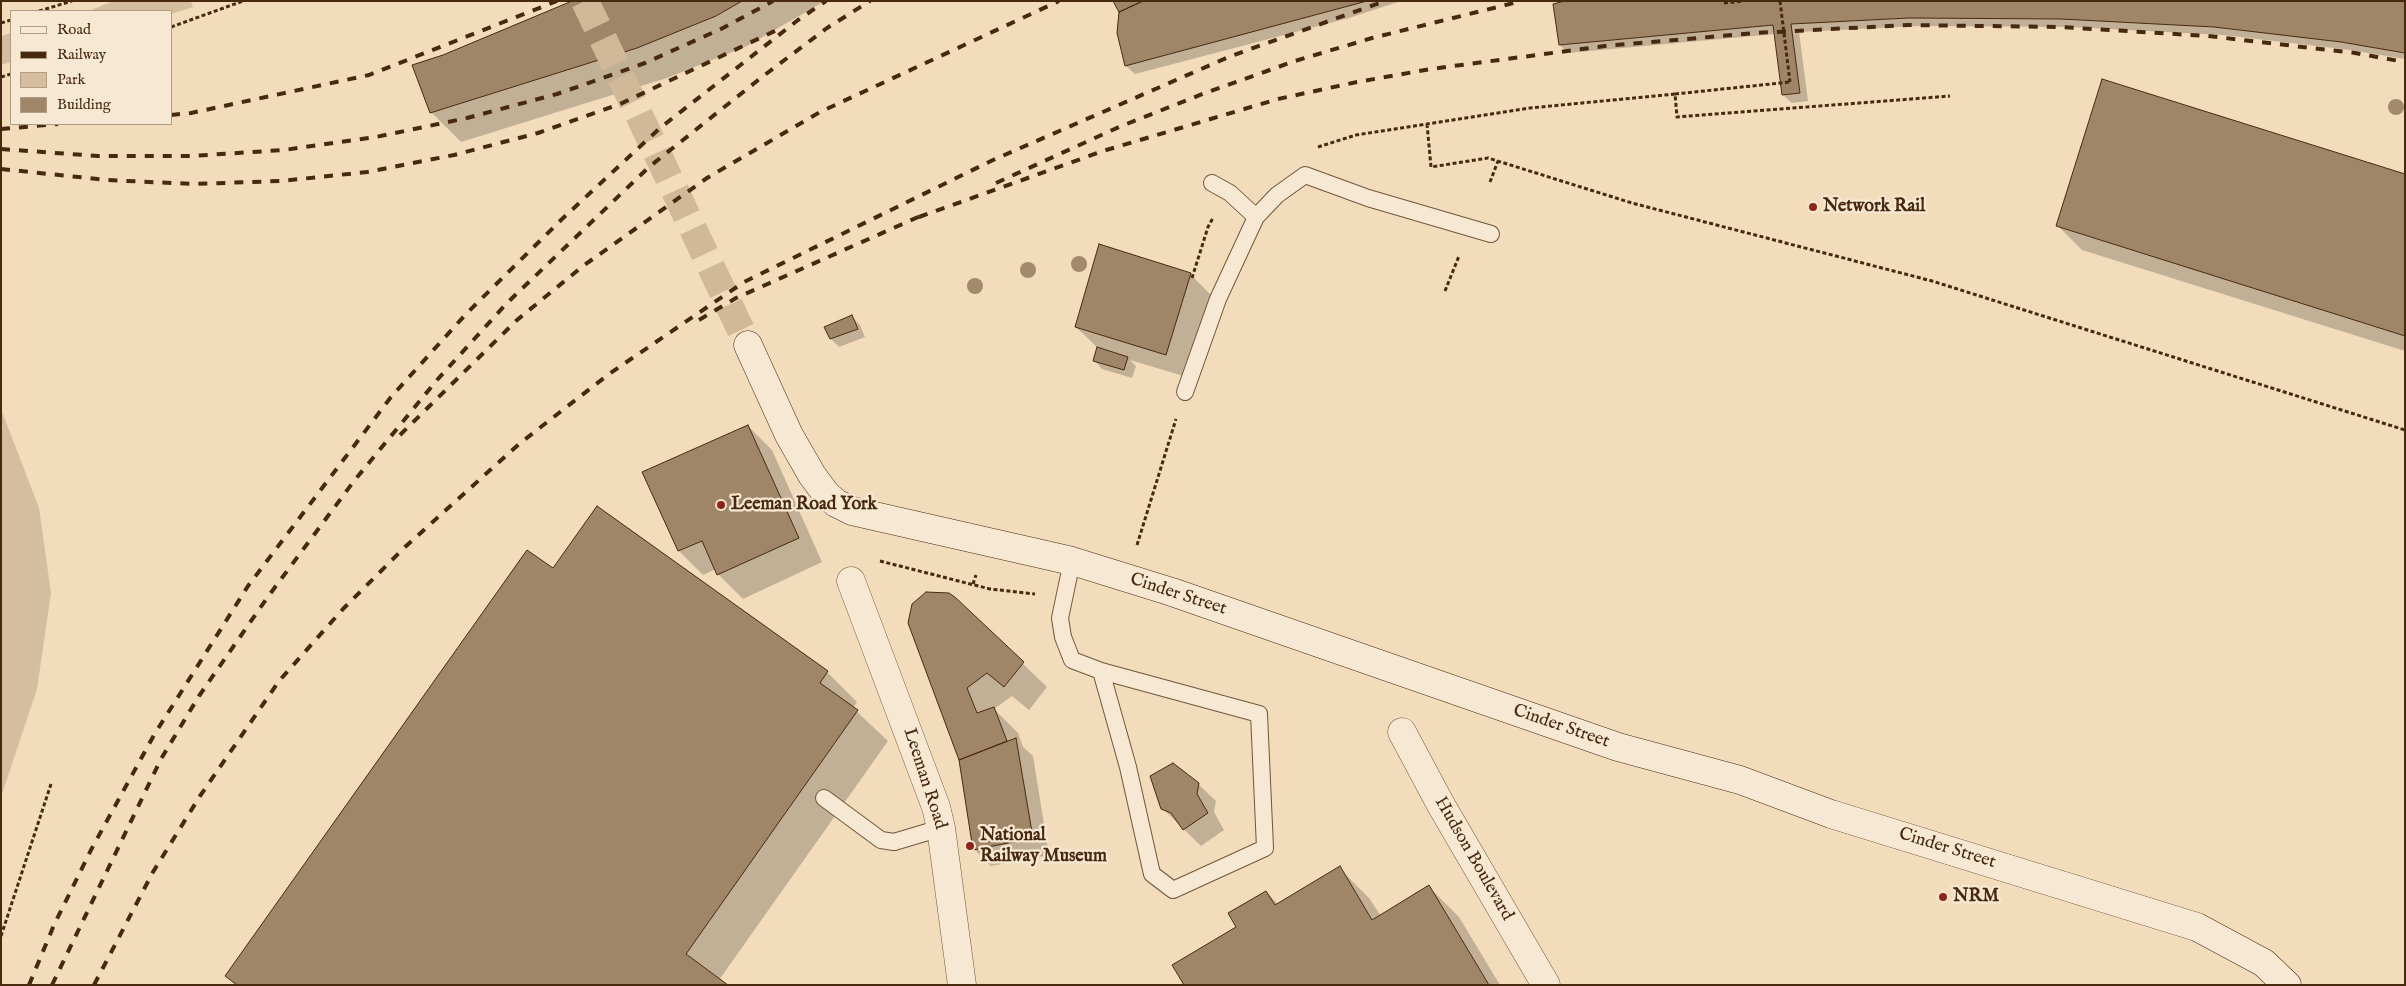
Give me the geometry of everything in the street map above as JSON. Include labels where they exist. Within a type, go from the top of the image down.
[{"type":"street","name":"Cinder Street","points":[[748,345],[789,435],[812,475],[826,494],[836,503],[866,515],[965,535],[1072,561],[1172,592],[1618,747],[1740,780],[1840,816],[2197,927],[2264,963],[2287,985]]},
{"type":"street","name":"Leeman Road","points":[[851,581],[927,781],[941,828],[962,985]]},
{"type":"street","name":"Hudson Boulevard","points":[[1402,732],[1445,812],[1546,985]]},
{"type":"lane","points":[[1185,392],[1218,299],[1256,217],[1277,195],[1305,175],[1368,198],[1491,234]]},
{"type":"lane","points":[[1212,183],[1230,193],[1256,217]]},
{"type":"lane","points":[[1072,561],[1060,618],[1063,637],[1072,660],[1101,671],[1259,714],[1265,848],[1173,890],[1152,874],[1128,767],[1101,671]]},
{"type":"lane","points":[[824,798],[880,840],[894,842],[941,828]]},
{"type":"path","points":[[42,10],[72,1]]},
{"type":"path","points":[[172,27],[243,1]]},
{"type":"path","points":[[1724,3],[1743,1]]},
{"type":"path","points":[[1780,1],[1790,82],[1530,108],[1427,124],[1431,167],[1488,158],[1632,203],[1932,281],[2405,430]]},
{"type":"path","points":[[1675,94],[1677,117],[1950,96]]},
{"type":"path","points":[[1490,182],[1498,161]]},
{"type":"path","points":[[1445,291],[1460,253]]},
{"type":"path","points":[[1136,549],[1185,392]]},
{"type":"path","points":[[922,571],[990,589]]},
{"type":"path","points":[[1,936],[51,784]]},
{"type":"green space","points":[[114,1],[191,1],[193,7],[172,14],[172,10],[91,10]]},
{"type":"green space","points":[[10,33],[10,62],[1,65],[1,36]]},
{"type":"green space","points":[[1,409],[39,508],[51,593],[37,689],[1,797]]},
{"type":"building","points":[[572,1],[742,1],[716,16],[637,48],[430,113],[412,65],[443,55]]},
{"type":"building","points":[[1113,1],[1143,1],[1119,12]]},
{"type":"building","points":[[1143,1],[1367,1],[1125,66],[1117,33],[1119,12]]},
{"type":"building","points":[[1565,1],[2405,1],[2405,53],[2341,42],[2214,27],[2061,19],[1909,18],[1791,24],[1800,93],[1782,95],[1773,25],[1559,45],[1553,4]]},
{"type":"building","points":[[2102,79],[2405,174],[2405,336],[2056,226]]},
{"type":"building","points":[[1099,244],[1191,273],[1166,355],[1075,327]]},
{"type":"building","points":[[852,315],[858,329],[830,339],[824,327]]},
{"type":"building","points":[[1097,347],[1128,357],[1124,370],[1093,361]]},
{"type":"building","name":"Leeman Road York","points":[[748,425],[799,538],[717,575],[702,541],[678,551],[642,472]]},
{"type":"building","points":[[597,506],[828,671],[820,683],[858,710],[686,954],[728,985],[237,985],[225,976],[527,550],[553,568]]},
{"type":"building","points":[[926,592],[949,593],[956,598],[1024,662],[1004,687],[987,673],[967,688],[977,713],[994,707],[1007,741],[959,760],[908,623],[912,604]]},
{"type":"building","points":[[1016,738],[1033,838],[973,850],[959,760]]},
{"type":"building","points":[[1173,763],[1199,783],[1197,794],[1208,813],[1183,830],[1171,813],[1161,809],[1150,776]]},
{"type":"building","points":[[1340,866],[1372,920],[1429,885],[1489,985],[1184,985],[1172,965],[1236,927],[1228,913],[1266,891],[1275,905]]},
{"type":"tunnel","points":[[585,1],[748,345]]},
{"type":"railway","points":[[172,115],[191,113],[369,75],[557,1]]},
{"type":"railway","points":[[1,149],[98,156],[191,156],[284,150],[376,137],[467,118],[557,94],[645,63],[723,28],[773,1]]},
{"type":"railway","points":[[29,985],[54,925],[92,848],[154,735],[248,586],[391,397],[466,314],[561,220],[660,128],[798,20],[826,1]]},
{"type":"railway","points":[[52,985],[161,759],[199,696],[267,598],[354,481],[437,380],[507,303],[649,167],[827,28],[870,1]]},
{"type":"railway","points":[[400,435],[517,320],[583,266],[707,178],[820,112],[1059,1]]},
{"type":"railway","points":[[94,985],[153,872],[200,796],[279,681],[343,609],[405,547],[519,444],[609,374],[744,282],[993,160],[1231,56],[1385,1]]},
{"type":"railway","points":[[996,183],[1119,127],[1205,93],[1295,61],[1372,38],[1522,1]]},
{"type":"railway","points":[[919,217],[1103,151],[1278,99],[1431,69],[1605,46],[1756,33],[1908,25],[2060,27],[2208,36],[2355,53],[2405,62]]},
{"type":"railway","points":[[1,169],[107,180],[194,184],[281,181],[367,172],[454,155],[538,133],[620,104],[779,29]]},
{"type":"railway","points":[[1,129],[47,125]]},
{"type":"railway","points":[[699,320],[736,298],[925,214]]},
{"type":"place","name":"Network Rail","points":[[1813,207]]},
{"type":"place","name":"Leeman Road York","points":[[721,505]]},
{"type":"place","name":"National Railway Museum","points":[[970,846]]},
{"type":"place","name":"NRM","points":[[1943,897]]}]
